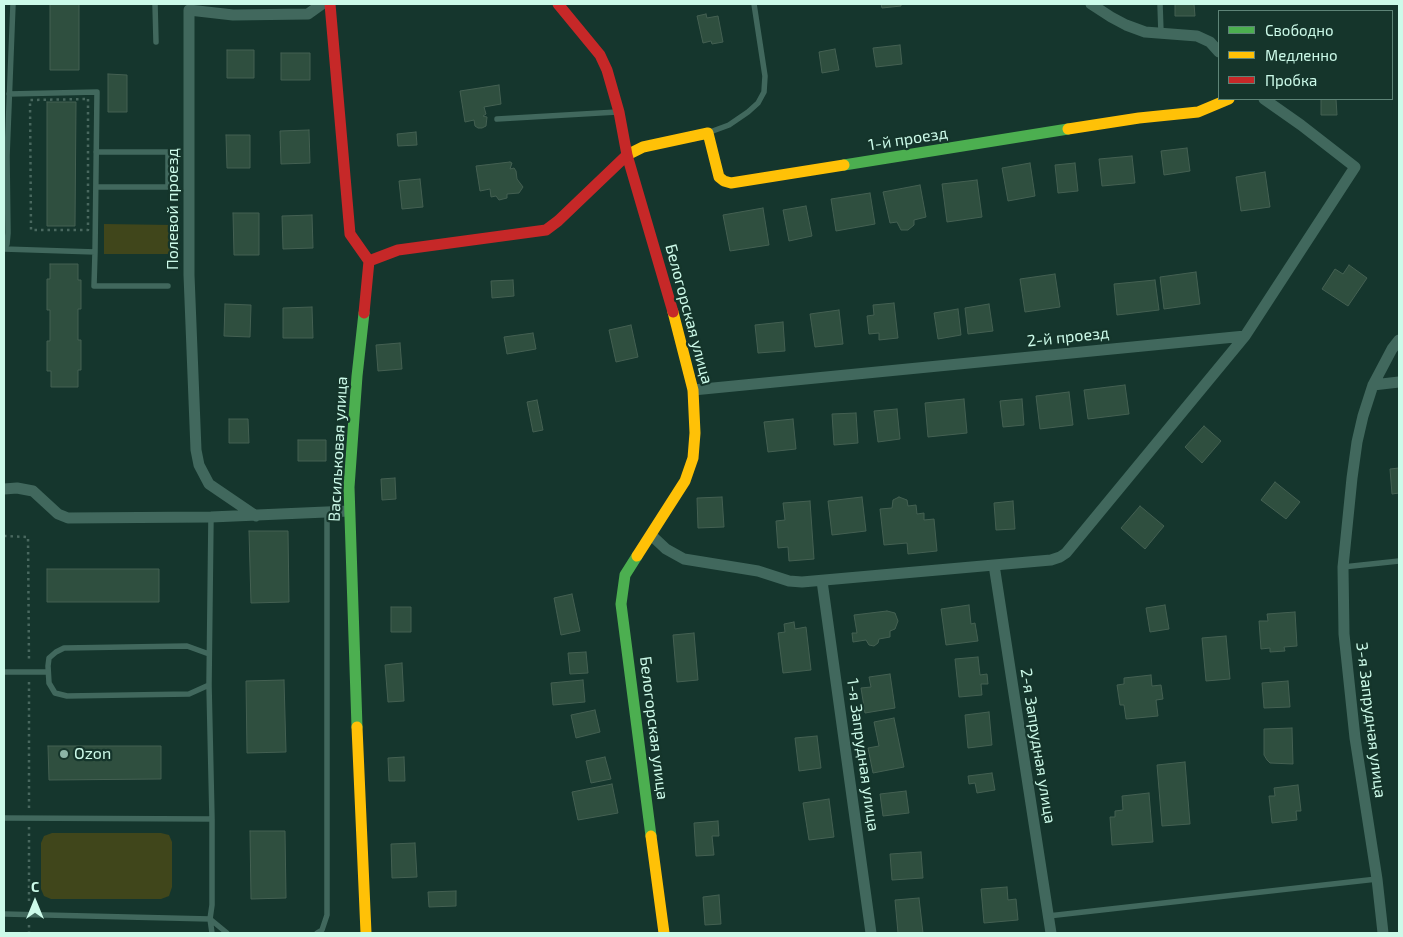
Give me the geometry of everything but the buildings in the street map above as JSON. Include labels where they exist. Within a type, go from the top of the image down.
[{"type":"street","name":"Полевой проезд","points":[[256,516],[209,484],[199,465],[196,450],[189,284],[189,10],[233,15],[308,14],[322,4]]},
{"type":"street","points":[[330,4],[350,234],[369,261],[398,250],[546,230],[558,221],[627,155],[643,147],[708,133]]},
{"type":"street","name":"Белогорская улица","points":[[558,4],[600,55],[607,70],[619,112],[627,155],[682,342],[693,390],[695,433],[693,458],[685,482],[625,575],[621,604],[664,933]]},
{"type":"street","points":[[1091,4],[1126,25],[1145,32],[1197,36],[1210,42],[1218,51]]},
{"type":"street","name":"1-й проезд","points":[[708,133],[719,177],[731,183],[1139,118],[1198,112],[1227,100]]},
{"type":"street","points":[[651,535],[666,549],[684,559],[758,570],[802,582],[1051,560],[1066,553],[1245,336],[1355,167],[1265,100]]},
{"type":"street","name":"Васильковая улица","points":[[366,933],[349,487],[356,385],[369,261]]},
{"type":"street","name":"2-й проезд","points":[[693,390],[1245,336]]},
{"type":"street","name":"3-я Запрудная улица","points":[[1383,933],[1377,879],[1355,738],[1344,634],[1343,567],[1348,509],[1357,442],[1363,416],[1373,385],[1392,349],[1399,340]]},
{"type":"street","points":[[1373,385],[1399,382]]},
{"type":"street","points":[[4,489],[17,488],[33,491],[58,514],[68,518],[256,516],[349,511]]},
{"type":"street","name":"2-я Запрудная улица","points":[[994,565],[1051,933]]},
{"type":"street","name":"1-я Запрудная улица","points":[[822,581],[871,933]]},
{"type":"lane","points":[[13,4],[7,156],[8,233],[4,248],[95,252]]},
{"type":"lane","points":[[155,4],[156,42]]},
{"type":"lane","points":[[708,133],[730,125],[758,103],[764,92],[765,76],[754,4]]},
{"type":"lane","points":[[1160,4],[1161,33]]},
{"type":"lane","points":[[10,94],[97,92],[94,286],[168,286]]},
{"type":"lane","points":[[496,119],[619,112]]},
{"type":"lane","points":[[96,152],[168,152],[168,187],[96,187]]},
{"type":"lane","points":[[317,933],[322,930],[327,915],[327,512]]},
{"type":"lane","points":[[211,517],[209,685],[212,819],[212,905],[210,918],[212,933]]},
{"type":"lane","points":[[1343,567],[1399,561]]},
{"type":"lane","points":[[209,654],[187,646],[64,648],[49,658],[48,672],[49,683],[55,693],[68,696],[189,694],[209,685]]},
{"type":"lane","points":[[4,672],[48,672]]},
{"type":"lane","points":[[4,818],[212,819]]},
{"type":"lane","points":[[1048,916],[1377,879]]},
{"type":"lane","points":[[4,914],[210,918],[227,933]]},
{"type":"path","points":[[88,99],[88,230],[31,230],[30,100],[88,99]]},
{"type":"path","points":[[4,536],[28,537],[30,933]]},
{"type":"green space","points":[[104,224],[173,225],[173,254],[104,254]]},
{"type":"green space","points":[[52,833],[161,833],[169,835],[172,842],[172,887],[169,896],[161,899],[51,899],[44,896],[41,889],[41,843],[44,836]]},
{"type":"traffic: fast","points":[[844,165],[1068,129]]},
{"type":"traffic: fast","points":[[357,727],[349,487],[357,376],[364,313]]},
{"type":"traffic: fast","points":[[637,556],[625,575],[621,604],[651,836]]},
{"type":"traffic: slow","points":[[1068,129],[1139,118],[1198,112],[1227,100]]},
{"type":"traffic: slow","points":[[627,155],[643,147],[708,133],[719,177],[731,183],[844,165]]},
{"type":"traffic: slow","points":[[637,556],[685,481],[693,458],[695,433],[693,390],[673,312]]},
{"type":"traffic: slow","points":[[357,727],[366,933]]},
{"type":"traffic: slow","points":[[651,836],[664,933]]},
{"type":"traffic: jam","points":[[330,4],[350,234],[369,261],[364,313]]},
{"type":"traffic: jam","points":[[558,4],[600,55],[607,70],[619,112],[627,155],[673,312]]},
{"type":"traffic: jam","points":[[369,261],[398,250],[546,230],[558,221],[627,155]]},
{"type":"place","name":"Ozon","points":[[64,754]]}]
